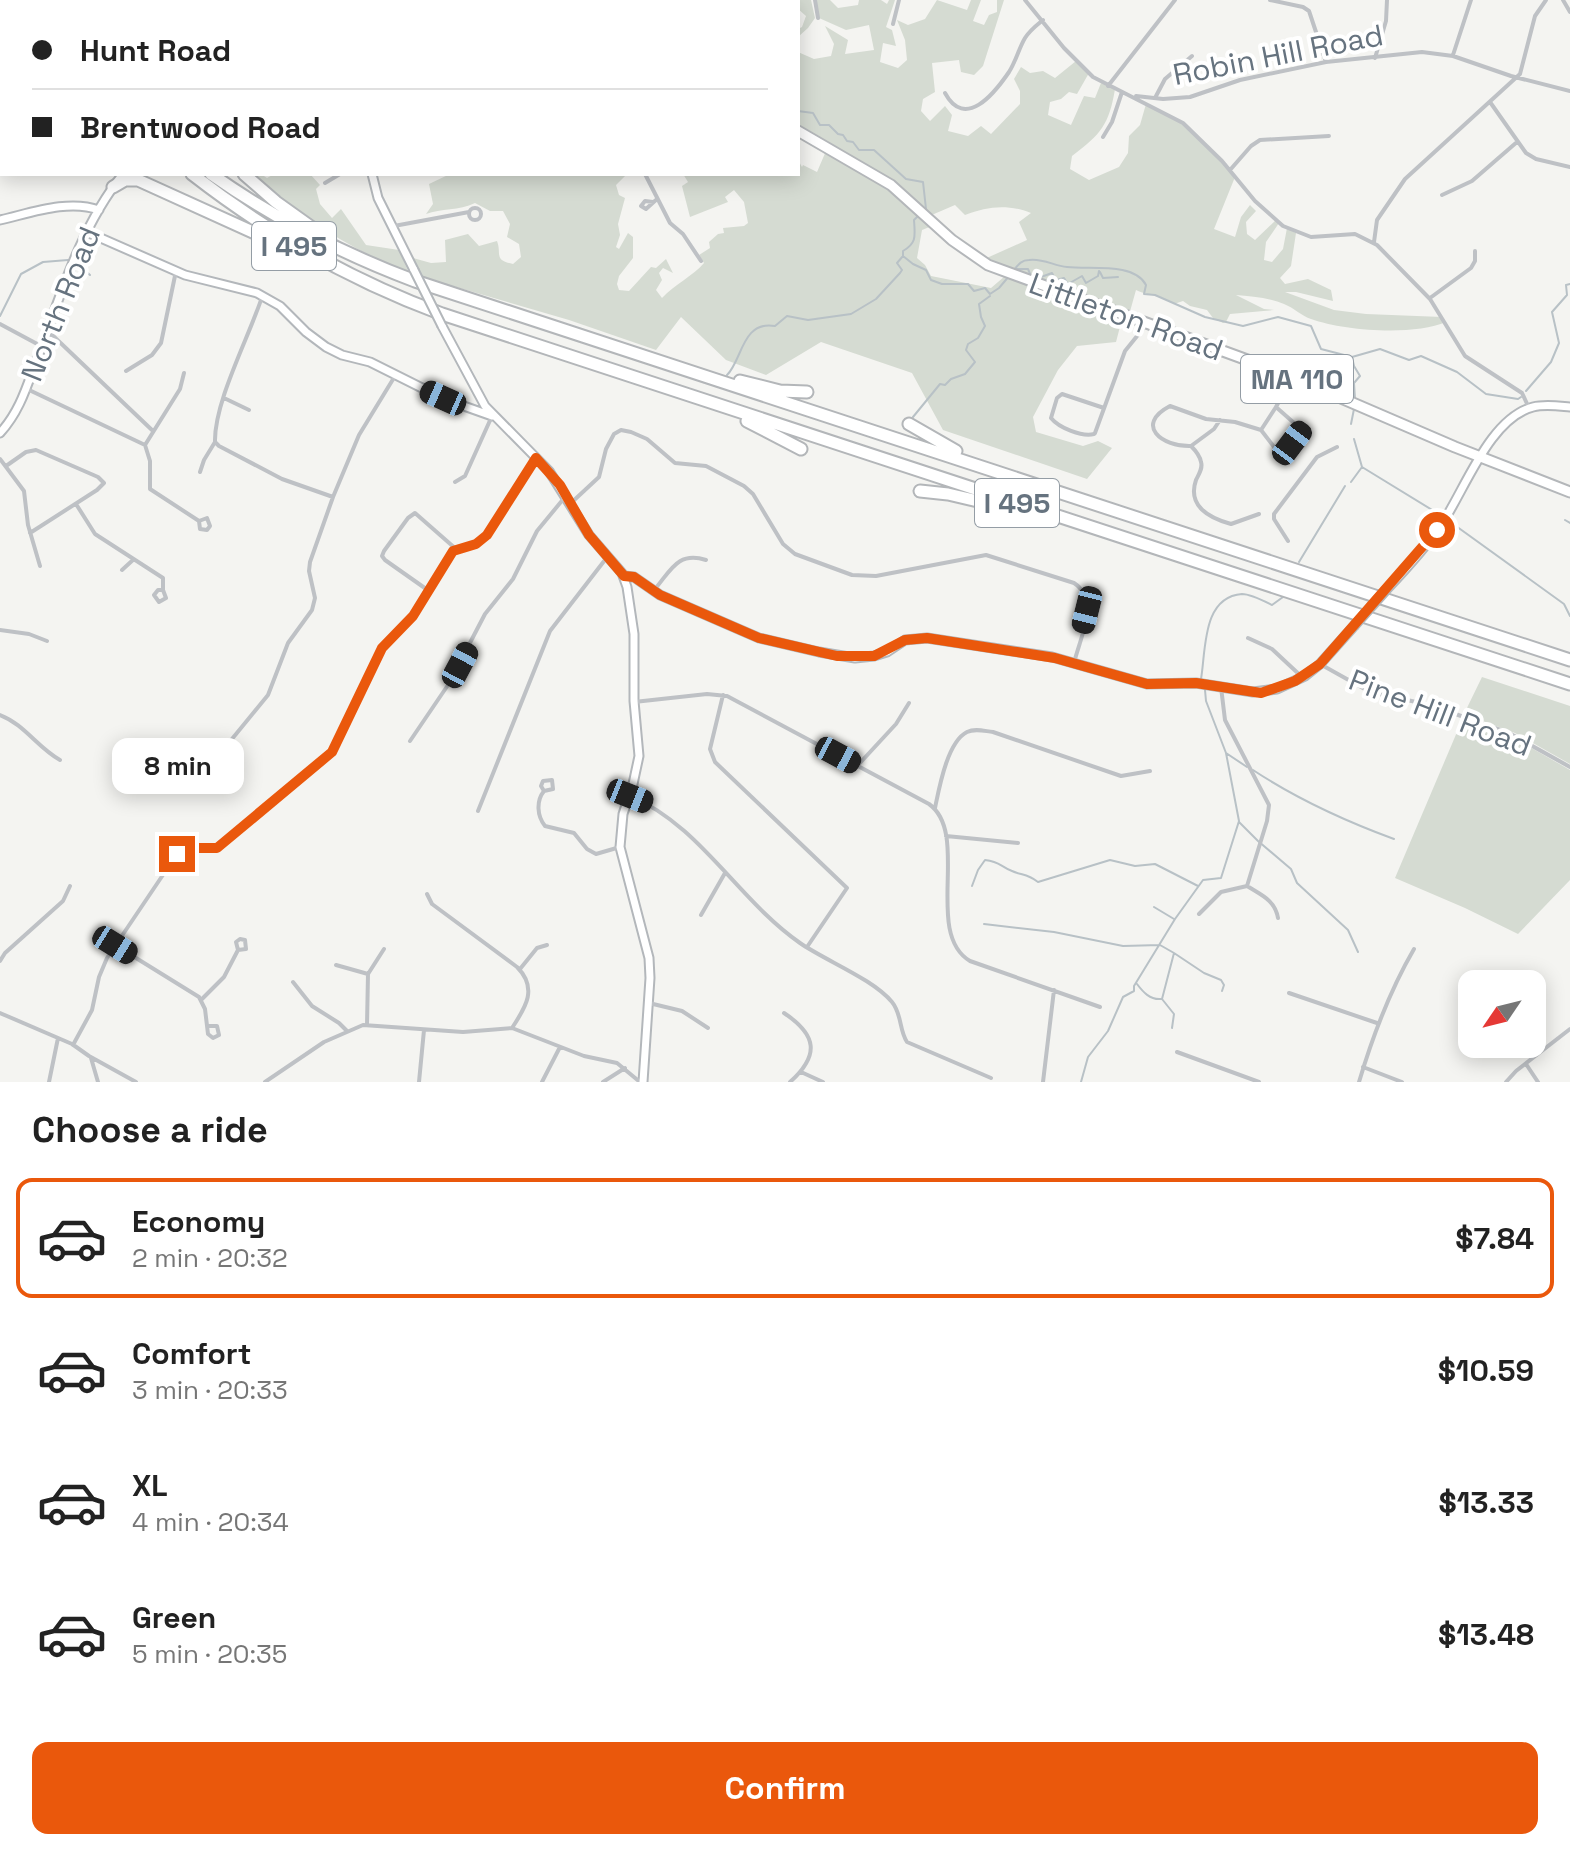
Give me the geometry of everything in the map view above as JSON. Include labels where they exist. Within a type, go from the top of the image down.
[{"type":"highway","points":[[139,176],[150,185]]},
{"type":"highway","name":"I 495","points":[[195,176],[270,231],[365,283],[442,314],[1570,684]]},
{"type":"highway","name":"I 495","points":[[214,176],[304,232],[381,268],[1570,660]]},
{"type":"highway","points":[[246,176],[310,227],[381,268]]},
{"type":"highway","points":[[113,187],[129,180],[150,185],[365,283]]},
{"type":"highway","points":[[659,360],[780,391],[807,392]]},
{"type":"highway","points":[[688,394],[758,425],[801,449]]},
{"type":"highway","points":[[909,424],[947,448],[1056,491]]},
{"type":"highway","points":[[920,491],[1070,520]]},
{"type":"main road","name":"Littleton Road","points":[[800,132],[883,179],[957,245],[996,269],[1292,377],[1479,457],[1570,492]]},
{"type":"street","points":[[815,0],[818,18]]},
{"type":"street","points":[[893,24],[899,0]]},
{"type":"street","points":[[1025,0],[1063,47],[1093,77],[1183,123],[1230,170],[1259,205],[1291,231],[1318,237],[1351,234],[1374,242],[1430,299],[1462,353],[1522,393],[1529,408]]},
{"type":"street","points":[[1108,86],[1175,0]]},
{"type":"street","points":[[1270,0],[1309,11],[1326,62]]},
{"type":"street","points":[[1375,58],[1387,17],[1387,0]]},
{"type":"street","points":[[1453,56],[1471,0]]},
{"type":"street","points":[[1374,242],[1377,220],[1402,183],[1517,78],[1523,69],[1535,16],[1546,0]]},
{"type":"street","points":[[1563,0],[1570,12]]},
{"type":"street","points":[[945,93],[957,108],[967,110],[978,106],[1010,71],[1028,34],[1043,20]]},
{"type":"street","name":"Robin Hill Road","points":[[1133,96],[1154,99],[1190,97],[1240,80],[1326,62],[1422,52],[1453,56],[1517,78],[1570,91]]},
{"type":"street","points":[[1154,99],[1165,79],[1192,56]]},
{"type":"street","points":[[1103,137],[1114,119],[1122,91]]},
{"type":"street","points":[[1490,102],[1517,142],[1533,158],[1570,167]]},
{"type":"street","points":[[1230,170],[1260,140],[1329,136]]},
{"type":"street","points":[[1442,195],[1472,181],[1517,142]]},
{"type":"street","name":"North Road","points":[[0,433],[16,412],[27,389],[70,268],[98,213],[121,176]]},
{"type":"street","points":[[325,183],[337,176]]},
{"type":"street","points":[[372,176],[376,194],[392,227],[482,402],[492,416],[536,458],[568,499],[589,535],[624,576],[633,621],[634,702],[639,756],[623,814],[620,847],[648,950],[650,978],[642,1082]]},
{"type":"street","points":[[646,176],[655,200],[701,261]]},
{"type":"street","points":[[0,220],[59,207],[86,208],[98,213]]},
{"type":"street","points":[[392,227],[469,212]]},
{"type":"street","points":[[89,230],[176,271],[263,295],[326,347],[342,355],[370,362],[395,376],[492,416]]},
{"type":"street","points":[[1430,299],[1471,268],[1475,251]]},
{"type":"street","points":[[126,371],[152,355],[161,343],[176,271]]},
{"type":"street","points":[[200,472],[215,442],[216,425],[224,398],[263,295]]},
{"type":"street","points":[[0,324],[41,346]]},
{"type":"street","points":[[1104,408],[1062,394],[1057,398],[1051,418],[1056,424],[1091,436],[1095,433],[1125,351],[1147,324]]},
{"type":"street","points":[[48,331],[153,431]]},
{"type":"street","points":[[184,373],[183,384],[145,445],[150,461],[150,489],[199,521]]},
{"type":"street","points":[[214,761],[268,695],[288,643],[312,610],[315,598],[310,562],[333,497],[359,435],[395,376]]},
{"type":"street","points":[[1261,430],[1292,377]]},
{"type":"street","points":[[27,389],[145,445]]},
{"type":"street","points":[[224,398],[249,410]]},
{"type":"street","points":[[474,410],[482,402]]},
{"type":"street","points":[[1220,420],[1214,429],[1191,446],[1161,441],[1153,431],[1155,419],[1170,406],[1206,419],[1220,420],[1261,430],[1278,452],[1285,453],[1302,430],[1276,407]]},
{"type":"street","points":[[1320,664],[1444,521],[1479,457],[1507,423],[1529,408],[1570,407]]},
{"type":"street","points":[[455,482],[465,476],[492,416]]},
{"type":"street","points":[[410,741],[454,675],[485,614],[513,579],[537,531],[568,499],[599,477],[613,435],[621,430],[647,439],[681,465],[706,466],[740,483],[753,494],[790,551],[845,573],[873,577],[986,555],[1072,582],[1083,590],[1088,604],[1074,663]]},
{"type":"street","points":[[215,442],[282,479],[333,497]]},
{"type":"street","points":[[1191,446],[1201,458],[1202,465],[1194,491],[1195,503],[1199,508],[1231,524],[1259,514]]},
{"type":"street","points":[[1288,541],[1274,514],[1317,457],[1337,447]]},
{"type":"street","points":[[6,466],[26,452],[36,450],[105,483],[30,533]]},
{"type":"street","points":[[73,1045],[90,1014],[101,971],[115,945],[179,852],[191,848],[217,848],[329,755],[382,648],[411,619],[456,549],[473,545],[485,537],[536,458]]},
{"type":"street","points":[[0,459],[24,491],[30,533],[40,566]]},
{"type":"street","points":[[76,504],[95,534],[163,578],[163,590]]},
{"type":"street","points":[[429,591],[382,558],[384,551],[415,513],[456,549]]},
{"type":"street","points":[[28,522],[41,524]]},
{"type":"street","points":[[478,811],[550,631],[608,556]]},
{"type":"street","points":[[653,591],[682,559],[692,557],[706,560]]},
{"type":"street","points":[[122,570],[134,559]]},
{"type":"street","name":"Pine Hill Road","points":[[624,576],[636,578],[653,591],[759,638],[837,656],[874,656],[905,640],[927,638],[1009,649],[1074,663],[1147,684],[1196,683],[1261,693],[1283,687],[1320,664],[1370,692],[1430,705],[1509,733],[1570,767]]},
{"type":"street","points":[[0,630],[36,635],[47,641]]},
{"type":"street","points":[[1248,638],[1272,649],[1302,677]]},
{"type":"street","points":[[1221,687],[1225,720],[1269,805],[1247,886]]},
{"type":"street","points":[[634,702],[723,695],[747,705],[935,808],[943,818],[946,836],[950,933],[957,951],[970,961],[1100,1007]]},
{"type":"street","points":[[723,695],[710,755],[847,888],[807,947]]},
{"type":"street","points":[[858,765],[896,724],[909,703]]},
{"type":"street","points":[[0,715],[16,723],[42,749],[60,760]]},
{"type":"street","points":[[935,808],[950,755],[961,737],[974,730],[993,732],[1121,776],[1150,771]]},
{"type":"street","points":[[544,791],[539,806],[545,826],[576,834],[587,849],[596,854],[620,847]]},
{"type":"street","points":[[630,796],[664,813],[780,926],[891,1001],[907,1042],[991,1078]]},
{"type":"street","points":[[946,836],[1018,843]]},
{"type":"street","points":[[701,915],[725,873]]},
{"type":"street","points":[[0,961],[63,901],[70,886]]},
{"type":"street","points":[[1199,914],[1221,892],[1247,886],[1269,900],[1278,918]]},
{"type":"street","points":[[427,894],[432,904],[520,969],[527,980],[529,997],[526,1007],[512,1028]]},
{"type":"street","points":[[115,945],[201,1000],[207,1026]]},
{"type":"street","points":[[520,969],[537,948],[547,945]]},
{"type":"street","points":[[367,1025],[368,974],[384,949]]},
{"type":"street","points":[[1359,1082],[1392,986],[1414,949]]},
{"type":"street","points":[[201,1000],[221,980],[238,950]]},
{"type":"street","points":[[336,965],[368,974]]},
{"type":"street","points":[[293,982],[312,1006],[347,1031]]},
{"type":"street","points":[[1043,1082],[1054,990]]},
{"type":"street","points":[[1289,993],[1377,1023]]},
{"type":"street","points":[[648,1003],[682,1011],[708,1028]]},
{"type":"street","points":[[0,1013],[73,1045],[136,1082]]},
{"type":"street","points":[[784,1013],[804,1028],[811,1042],[808,1062],[790,1082]]},
{"type":"street","points":[[265,1082],[324,1042],[367,1025],[471,1032],[512,1028],[584,1056],[617,1063],[642,1082]]},
{"type":"street","points":[[1506,1082],[1570,1029]]},
{"type":"street","points":[[419,1082],[424,1030]]},
{"type":"street","points":[[49,1082],[58,1038]]},
{"type":"street","points":[[542,1082],[560,1047]]},
{"type":"street","points":[[1177,1052],[1259,1082]]},
{"type":"street","points":[[91,1058],[98,1082]]},
{"type":"street","points":[[1526,1063],[1538,1082]]},
{"type":"street","points":[[1363,1067],[1402,1082]]},
{"type":"street","points":[[603,1082],[625,1068]]},
{"type":"street","points":[[801,1072],[823,1082]]},
{"type":"street","points":[[277,1073],[282,1082]]},
{"type":"shaded area","points":[[800,0],[811,0],[815,18],[800,35],[800,28],[806,16],[800,11]]},
{"type":"shaded area","points":[[815,0],[830,0],[838,8],[858,5],[859,0],[881,0],[887,4],[889,0],[895,0],[886,27],[892,30],[896,46],[883,43],[880,62],[898,68],[907,60],[905,40],[897,20],[908,25],[925,19],[937,0],[967,10],[971,0],[981,0],[973,21],[984,25],[989,15],[997,12],[997,0],[1004,0],[983,66],[974,75],[961,72],[959,60],[932,63],[935,92],[923,99],[921,111],[930,121],[945,106],[952,115],[948,131],[968,136],[981,126],[991,134],[1020,104],[1020,91],[1014,79],[1021,67],[1030,73],[1043,71],[1055,78],[1076,61],[1089,73],[1077,94],[1069,92],[1061,99],[1050,102],[1048,115],[1071,125],[1084,96],[1095,98],[1101,83],[1115,89],[1110,112],[1102,128],[1072,156],[1070,169],[1089,180],[1119,167],[1128,153],[1129,136],[1140,125],[1146,104],[1187,126],[1235,177],[1214,229],[1235,237],[1241,217],[1250,205],[1256,211],[1246,222],[1247,234],[1255,240],[1276,220],[1279,223],[1266,242],[1264,260],[1272,262],[1283,249],[1287,228],[1296,233],[1291,266],[1280,278],[1285,284],[1308,279],[1331,290],[1333,301],[1285,292],[1334,310],[1442,317],[1446,322],[1416,329],[1360,329],[1311,319],[1273,300],[1236,295],[1264,309],[1274,310],[1230,314],[1223,323],[1213,318],[1207,310],[1183,301],[1174,304],[1136,290],[1129,315],[980,261],[1027,240],[1019,222],[1031,213],[998,207],[965,215],[955,205],[927,217],[907,198],[800,132],[800,53],[814,59],[831,56],[834,44],[825,26],[848,40],[845,54],[874,50],[869,25],[846,30],[819,18]]},
{"type":"shaded area","points":[[826,151],[881,182],[932,226],[922,230],[917,258],[931,276],[991,288],[1005,276],[1122,319],[1116,342],[1077,346],[1058,370],[1033,417],[1036,432],[1083,446],[1098,441],[1112,448],[1087,479],[943,430],[912,373],[821,342],[766,375],[726,360],[681,317],[656,350],[569,320],[422,277],[413,258],[431,263],[446,262],[445,240],[468,234],[479,246],[497,241],[500,258],[507,262],[513,264],[521,257],[519,244],[507,237],[510,224],[503,211],[490,211],[475,203],[426,214],[433,204],[429,184],[446,176],[625,176],[616,185],[619,195],[625,198],[616,247],[619,249],[628,233],[633,237],[633,258],[619,276],[617,284],[619,290],[629,291],[651,267],[656,268],[666,259],[673,273],[663,268],[659,273],[662,280],[656,290],[662,298],[704,263],[699,255],[710,248],[709,242],[718,234],[724,233],[723,228],[748,223],[744,202],[734,190],[725,197],[728,202],[690,217],[682,186],[688,182],[684,176],[800,176],[800,164],[817,172]]},
{"type":"shaded area","points":[[253,176],[312,176],[320,185],[316,189],[320,204],[332,218],[341,209],[366,245],[399,250],[408,271],[345,242]]},
{"type":"shaded area","points":[[1482,677],[1570,706],[1570,764],[1515,733],[1464,714]]},
{"type":"shaded area","points":[[1463,718],[1514,738],[1570,770],[1570,880],[1518,934],[1395,878]]},
{"type":"waterway","points":[[800,111],[813,113],[820,125],[829,125],[859,150],[874,150],[906,179],[923,182],[926,209]]},
{"type":"waterway","points":[[918,216],[914,220],[913,242],[903,251],[903,256],[926,270],[931,280],[942,284],[968,284],[974,291],[985,288],[990,294],[1010,275]]},
{"type":"waterway","points":[[727,375],[749,335],[756,329],[775,326],[787,316],[808,320],[851,314],[876,299],[900,273],[902,270],[897,263],[903,256]]},
{"type":"waterway","points":[[0,316],[21,274],[43,262],[68,260]]},
{"type":"waterway","points":[[1014,270],[1026,260],[1067,267],[1122,270],[1140,278],[1146,285],[1144,294],[1155,295],[1205,317],[1243,326],[1278,317],[1311,326],[1321,349],[1352,357],[1380,349],[1409,360],[1421,356],[1457,372],[1486,394],[1521,397]]},
{"type":"waterway","points":[[77,263],[90,275]]},
{"type":"waterway","points":[[1015,269],[1028,269],[1031,276],[1041,277],[1052,273],[1056,280],[1064,278],[1068,284],[1082,276],[1086,283],[1098,276],[1099,271]]},
{"type":"waterway","points":[[1100,272],[1103,278],[1118,277]]},
{"type":"waterway","points":[[1526,391],[1551,362],[1559,343],[1552,312],[1567,295],[1566,285],[1570,284]]},
{"type":"waterway","points":[[913,417],[940,384],[945,385],[965,374],[975,362],[966,350],[985,326],[979,304],[990,296]]},
{"type":"waterway","points":[[1352,357],[1360,376],[1354,383],[1355,399]]},
{"type":"waterway","points":[[1351,424],[1354,409]]},
{"type":"waterway","points":[[1351,482],[1362,467],[1354,439]]},
{"type":"waterway","points":[[1362,467],[1442,516]]},
{"type":"waterway","points":[[1299,562],[1345,486]]},
{"type":"waterway","points":[[1565,520],[1570,523]]},
{"type":"waterway","points":[[1449,521],[1564,604],[1570,616]]},
{"type":"waterway","points":[[1201,679],[1208,627],[1219,604],[1229,597],[1242,594],[1272,605],[1283,597]]},
{"type":"waterway","points":[[1081,1082],[1088,1057],[1108,1031],[1123,997],[1134,991],[1134,986],[1175,919],[1203,880],[1221,878],[1239,821],[1226,753],[1206,701],[1205,690]]},
{"type":"waterway","points":[[1226,753],[1247,767]]},
{"type":"waterway","points":[[1253,770],[1322,809],[1394,839]]},
{"type":"waterway","points":[[1239,822],[1291,869],[1297,883],[1348,930],[1358,952]]},
{"type":"waterway","points":[[972,886],[985,860],[1038,882],[1110,860],[1135,866],[1155,864],[1198,886]]},
{"type":"waterway","points":[[1154,907],[1174,919]]},
{"type":"waterway","points":[[984,924],[1054,932],[1123,946],[1160,945],[1174,953],[1162,999],[1174,1014],[1172,1028]]},
{"type":"waterway","points":[[1174,953],[1221,980],[1224,985],[1222,991]]},
{"type":"waterway","points":[[1137,984],[1150,997],[1161,999]]},
{"type":"route","points":[[177,854],[188,848],[217,848],[329,755],[382,648],[413,616],[453,551],[476,544],[487,535],[536,458],[560,485],[589,535],[624,576],[634,577],[660,595],[759,638],[800,649],[855,658],[887,652],[914,638],[972,643],[1065,660],[1157,685],[1196,683],[1261,693],[1299,680],[1329,655],[1437,530]]}]
